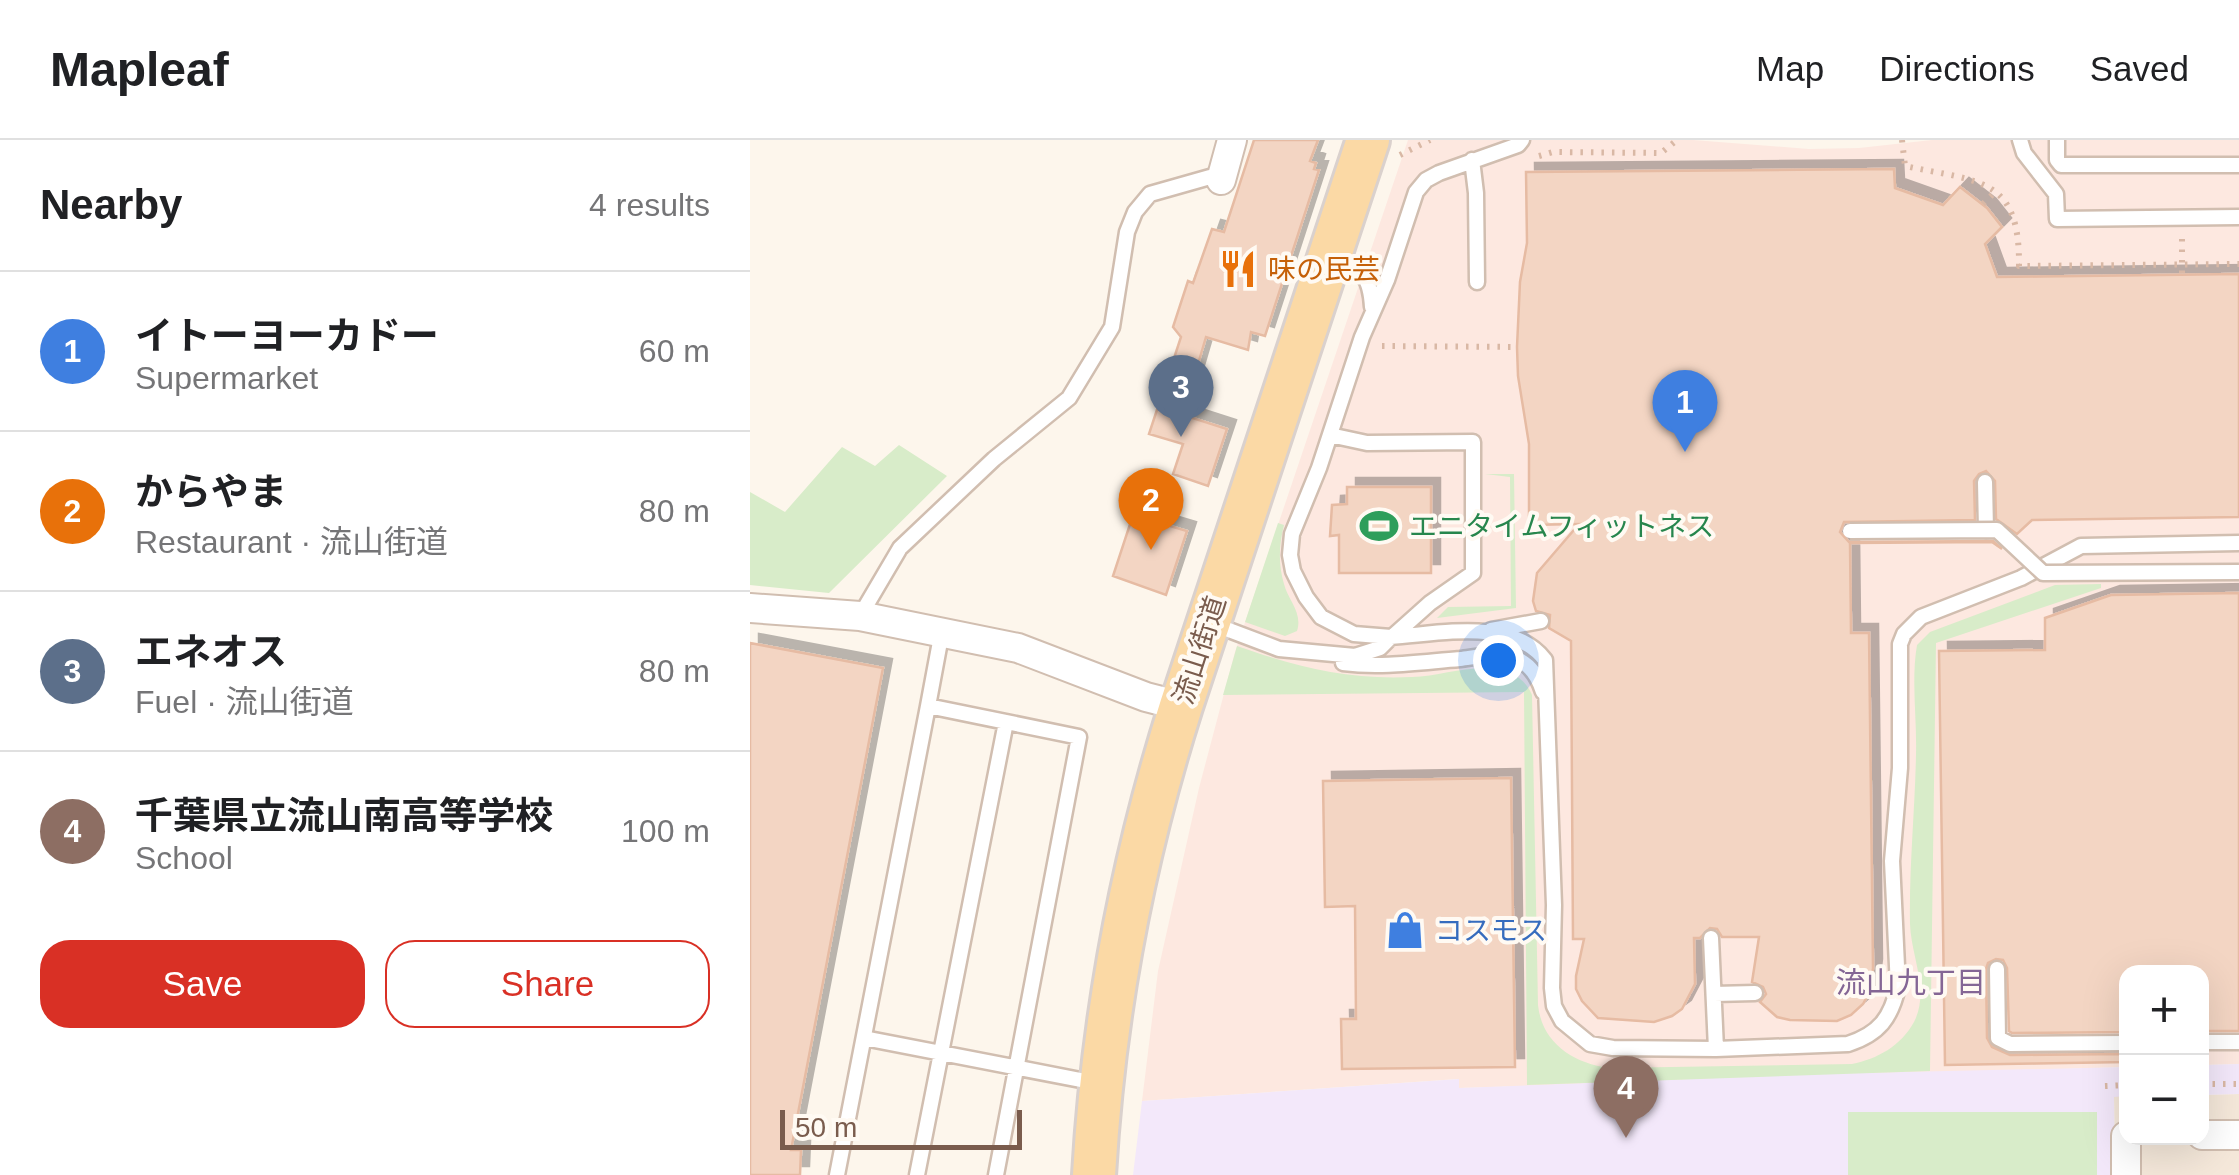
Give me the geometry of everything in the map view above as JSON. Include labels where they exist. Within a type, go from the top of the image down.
[{"type":"main road","name":"流山街道","points":[[1094,1175],[1102,1084],[1124,935],[1180,706],[1328,256],[1382,148]]},
{"type":"street","points":[[1221,180],[1232,140]]},
{"type":"street","points":[[750,608],[860,616],[1018,648],[1180,706]]},
{"type":"street","points":[[2209,1135],[2239,1135]]},
{"type":"street","points":[[2126,1145],[2126,1175]]},
{"type":"lane","points":[[1522,140],[1440,172],[1416,192],[1292,534],[1290,555],[1293,571],[1312,607],[1333,625],[1354,634],[1391,637],[1475,632],[1541,621]]},
{"type":"lane","points":[[2020,140],[2024,154],[2056,194],[2057,220],[2239,217]]},
{"type":"lane","points":[[2057,140],[2057,160],[2062,165],[2239,166]]},
{"type":"lane","points":[[1472,160],[1477,282]]},
{"type":"lane","points":[[860,616],[900,548],[994,459],[1069,398],[1112,326],[1123,245],[1135,212],[1150,194],[1210,177],[1221,180]]},
{"type":"lane","points":[[1328,256],[1358,269],[1369,282],[1372,308]]},
{"type":"lane","points":[[1279,649],[1369,654],[1430,603],[1474,573],[1473,442],[1367,443],[1330,436]]},
{"type":"lane","points":[[1985,482],[1986,530]]},
{"type":"lane","points":[[1850,531],[1997,530],[2043,572],[2239,572]]},
{"type":"lane","points":[[1475,632],[1521,639],[1536,648],[1548,673],[1554,904],[1552,988],[1554,1006],[1562,1021],[1590,1044],[1613,1048],[1848,1044],[1867,1038],[1883,1026],[1898,987],[1892,861],[1900,768],[1900,644],[1912,625],[1921,617],[2021,578],[2081,546],[2239,543]]},
{"type":"lane","points":[[1208,622],[1279,649],[1364,666],[1496,655],[1515,658],[1539,678],[1548,712]]},
{"type":"lane","points":[[837,1175],[942,631]]},
{"type":"lane","points":[[928,706],[1078,736],[996,1175]]},
{"type":"lane","points":[[917,1175],[1006,722]]},
{"type":"lane","points":[[1712,938],[1716,1049]]},
{"type":"lane","points":[[1997,969],[1998,1038],[2010,1044],[2119,1043]]},
{"type":"lane","points":[[1714,994],[1755,994]]},
{"type":"lane","points":[[864,1038],[1102,1084]]},
{"type":"lane","points":[[2209,1042],[2239,1042]]},
{"type":"path","points":[[1382,148],[1430,140]]},
{"type":"path","points":[[1537,157],[1553,152],[1661,153],[1678,140]]},
{"type":"path","points":[[1983,204],[1994,192]]},
{"type":"path","points":[[2181,218],[2182,274]]},
{"type":"path","points":[[1386,329],[1378,346],[1517,347]]},
{"type":"path","points":[[2209,1084],[2239,1084]]},
{"type":"path","points":[[2105,1086],[2119,1086]]},
{"type":"shaded area","points":[[1408,140],[1693,140],[1809,149],[1932,140],[2239,140],[2239,1064],[2209,1065],[2209,965],[2119,965],[2119,1067],[1459,1088],[1458,1079],[1142,1101],[1158,971],[1199,788],[1235,652]]},
{"type":"shaded area","points":[[2239,1064],[2239,1094],[2209,1095],[2209,1065]]},
{"type":"shaded area","points":[[2119,1067],[2119,1097],[2114,1097],[2115,1175],[1133,1175],[1142,1101],[1459,1079],[1459,1088]]},
{"type":"shaded area","points":[[2239,1094],[2239,1175],[2115,1175],[2114,1096],[2119,1096],[2119,1145],[2209,1145],[2209,1095]]},
{"type":"green space","points":[[899,445],[947,476],[829,593],[750,585],[750,492],[785,512],[842,447],[875,466]]},
{"type":"green space","points":[[1485,474],[1514,474],[1516,608],[1437,618],[1448,607],[1511,606],[1510,477]]},
{"type":"green space","points":[[1278,523],[1284,525],[1282,577],[1298,618],[1297,631],[1285,636],[1245,622]]},
{"type":"green space","points":[[2101,584],[2101,588],[1936,643],[1930,1071],[1527,1085],[1524,692],[1223,695],[1237,646],[1344,674],[1412,677],[1486,668],[1513,674],[1532,695],[1538,1005],[1553,1040],[1572,1056],[1609,1068],[1852,1064],[1895,1045],[1914,1022],[1920,998],[1910,924],[1917,645],[1930,632],[2055,585]]},
{"type":"green space","points":[[1848,1112],[2097,1112],[2097,1175],[1848,1175]]},
{"type":"building","points":[[1254,140],[1318,140],[1310,161],[1319,170],[1265,336],[1251,332],[1248,350],[1206,337],[1183,415],[1227,429],[1208,486],[1173,474],[1183,444],[1149,434],[1181,337],[1173,327],[1188,281],[1193,283],[1212,229],[1224,232]]},
{"type":"building","points":[[1894,169],[1895,188],[1943,205],[1960,187],[1987,208],[2002,227],[1985,244],[1997,277],[2239,274],[2239,517],[2032,520],[2017,534],[1996,519],[1995,481],[1986,471],[1974,481],[1975,520],[1844,522],[1840,532],[1849,542],[1993,541],[2002,549],[1992,542],[1850,543],[1851,633],[1869,633],[1873,968],[1870,991],[1851,1015],[1837,1021],[1777,1017],[1760,1002],[1766,994],[1763,987],[1752,982],[1759,937],[1722,937],[1717,929],[1710,928],[1700,938],[1694,938],[1695,984],[1682,1009],[1654,1022],[1598,1018],[1576,989],[1584,939],[1573,939],[1571,641],[1549,628],[1550,615],[1536,611],[1533,601],[1537,573],[1579,524],[1529,525],[1529,444],[1517,347],[1520,282],[1527,243],[1526,172]]},
{"type":"building","points":[[1347,487],[1431,487],[1431,573],[1339,573],[1339,535],[1330,536],[1332,505],[1347,504]]},
{"type":"building","points":[[1133,515],[1187,531],[1166,595],[1113,576]]},
{"type":"building","points":[[2239,593],[2239,1031],[2209,1031],[2209,965],[2119,965],[2119,1032],[2012,1033],[2007,968],[2003,960],[1996,959],[1986,969],[1987,1038],[1992,1047],[2010,1055],[2119,1054],[2119,1062],[1945,1065],[1939,651],[2045,650],[2045,618],[2111,595]]},
{"type":"building","points":[[750,643],[883,668],[791,1150],[801,1150],[800,1175],[750,1175]]},
{"type":"building","points":[[1511,778],[1515,1067],[1342,1069],[1341,1019],[1356,1019],[1355,906],[1325,907],[1323,781]]},
{"type":"place","name":"味の民芸","points":[[1238,269]]},
{"type":"place","name":"エネオス","points":[[1181,437]]},
{"type":"place","name":"イトーヨーカドー","points":[[1685,452]]},
{"type":"place","name":"エニタイムフィットネス","points":[[1379,526]]},
{"type":"place","name":"からやま","points":[[1151,550]]},
{"type":"place","name":"コスモス","points":[[1405,930]]},
{"type":"place","name":"千葉県立流山南高等学校","points":[[1626,1138]]},
{"type":"district","name":"流山九丁目","points":[[1911,983]]}]
